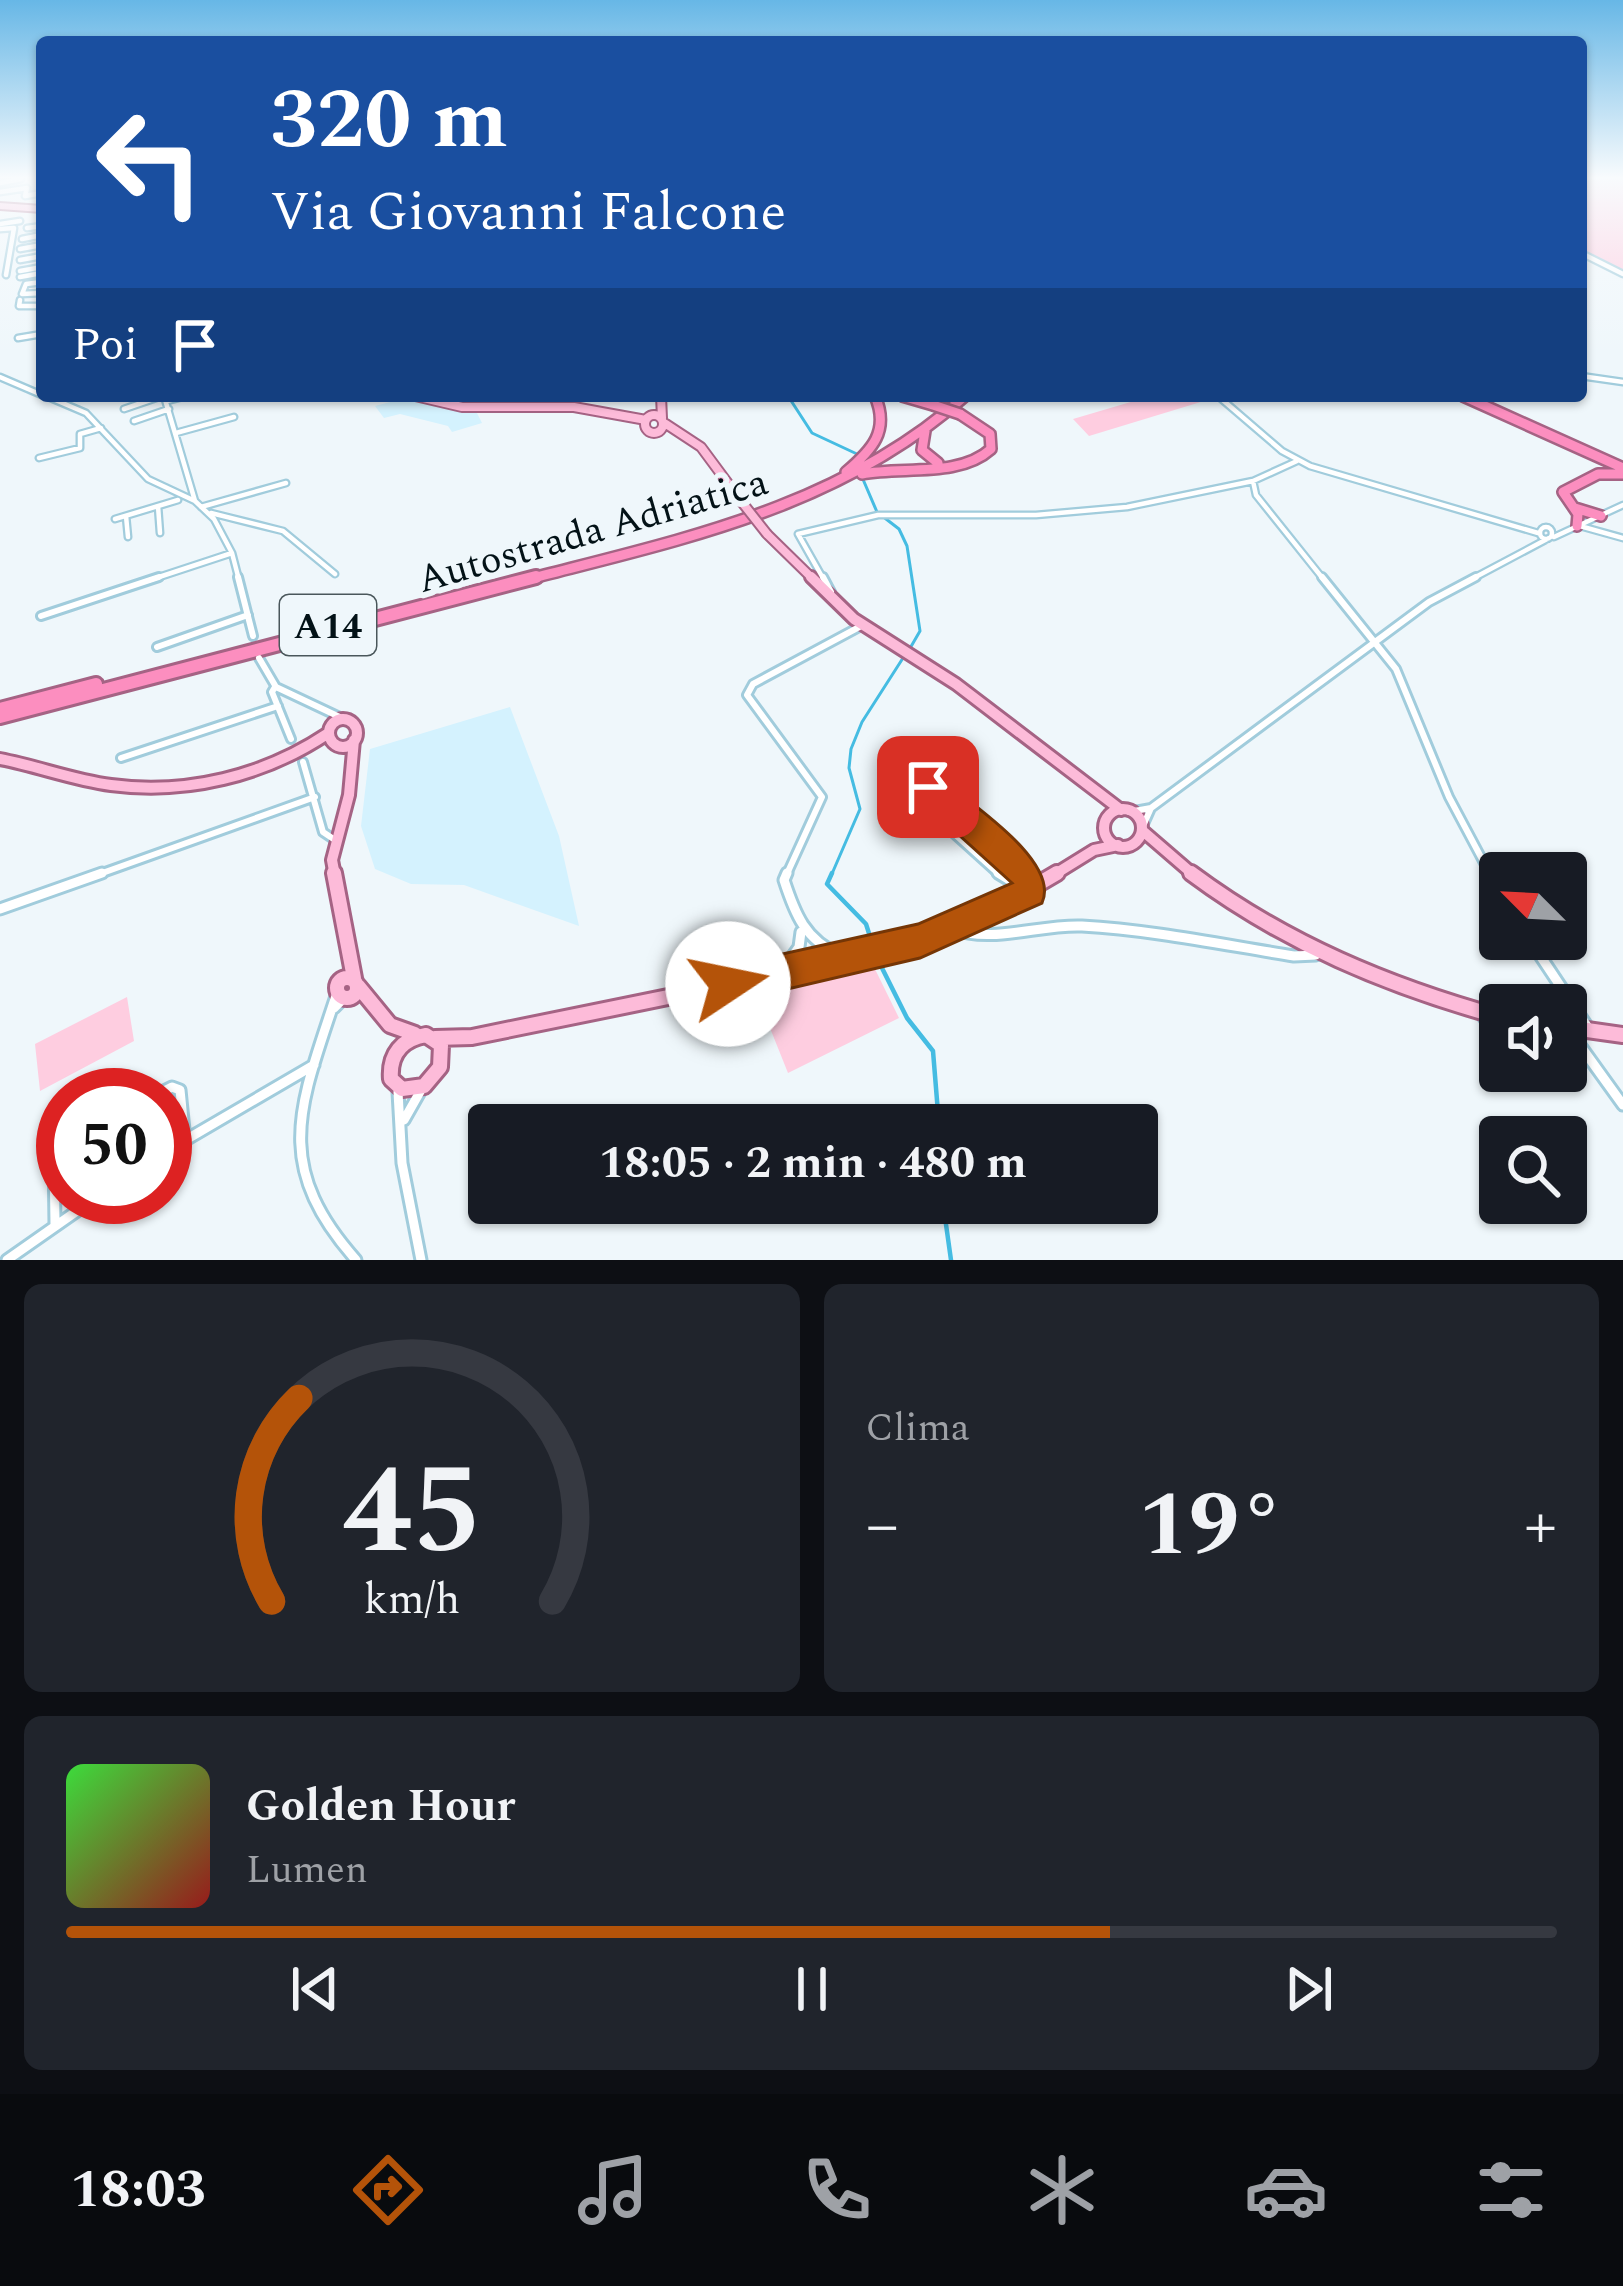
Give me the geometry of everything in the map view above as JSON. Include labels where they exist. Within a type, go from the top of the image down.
[{"type":"highway","name":"A14","points":[[844,477],[880,438],[884,420],[877,402]]},
{"type":"highway","points":[[921,402],[986,428],[991,449],[975,464],[947,466],[922,450],[926,429]]},
{"type":"highway","name":"Autostrada Adriatica","points":[[844,477],[952,402]]},
{"type":"highway","name":"Autostrada Adriatica","points":[[0,713],[681,535],[770,506],[844,477],[926,429],[954,402]]},
{"type":"highway","points":[[1479,402],[1623,469]]},
{"type":"highway","points":[[1480,402],[1623,469]]},
{"type":"highway","points":[[1511,415],[1594,456],[1601,465],[1598,474]]},
{"type":"highway","name":"A14","points":[[844,477],[892,466],[947,466]]},
{"type":"highway","points":[[1587,519],[1564,492],[1598,474],[1623,469]]},
{"type":"main road","points":[[442,402],[574,407],[653,420],[676,431],[700,447],[767,534],[832,600],[991,710],[1096,795],[1125,811],[1170,855],[1316,955],[1479,1011]]},
{"type":"main road","points":[[653,420],[660,402]]},
{"type":"main road","points":[[0,759],[109,784],[158,787],[228,776],[312,745],[335,730],[359,727],[349,796],[335,840],[335,884],[350,987],[390,1025],[428,1036],[472,1037],[868,955],[953,929],[1030,892],[1094,850],[1118,844],[1170,855]]},
{"type":"main road","points":[[335,730],[353,747]]},
{"type":"main road","points":[[1096,795],[1104,823],[1118,844]]},
{"type":"main road","points":[[1094,850],[1104,823],[1125,811]]},
{"type":"main road","points":[[1134,846],[1143,829]]},
{"type":"main road","points":[[390,1025],[390,1074],[397,1087],[412,1090],[424,1086],[442,1061],[472,1037]]},
{"type":"main road","points":[[1587,1029],[1623,1035]]},
{"type":"main road","points":[[393,1057],[404,1042],[428,1036]]},
{"type":"main road","points":[[428,1036],[443,1050],[442,1061]]},
{"type":"street","points":[[5,275],[12,238]]},
{"type":"street","points":[[20,249],[36,246]]},
{"type":"street","points":[[1587,256],[1623,274]]},
{"type":"street","points":[[20,260],[36,257]]},
{"type":"street","points":[[20,274],[36,271]]},
{"type":"street","points":[[36,283],[26,284],[22,294],[36,293]]},
{"type":"street","points":[[20,300],[20,306],[36,306]]},
{"type":"street","points":[[18,338],[36,335]]},
{"type":"street","points":[[0,376],[36,392]]},
{"type":"street","points":[[1587,377],[1623,382]]},
{"type":"street","points":[[61,402],[83,411],[136,471],[181,499],[283,531],[335,574]]},
{"type":"street","points":[[124,409],[156,402]]},
{"type":"street","points":[[134,421],[162,402]]},
{"type":"street","points":[[166,402],[201,507],[232,553],[253,636]]},
{"type":"street","points":[[443,402],[478,405]]},
{"type":"street","points":[[1225,402],[1297,461],[1545,535]]},
{"type":"street","points":[[176,433],[234,417]]},
{"type":"street","points":[[39,458],[80,448],[80,434],[101,428]]},
{"type":"street","points":[[832,600],[796,536],[880,515],[1097,511],[1253,481],[1297,461]]},
{"type":"street","points":[[1253,481],[1256,495],[1411,696],[1449,797],[1479,853]]},
{"type":"street","points":[[201,507],[286,483]]},
{"type":"street","points":[[115,519],[181,499]]},
{"type":"street","points":[[158,506],[160,532]]},
{"type":"street","points":[[1125,811],[1150,808],[1454,586],[1545,535],[1623,506]]},
{"type":"street","points":[[126,515],[128,537]]},
{"type":"street","points":[[1587,519],[1623,538]]},
{"type":"street","points":[[41,616],[232,553]]},
{"type":"street","points":[[157,647],[248,615]]},
{"type":"street","points":[[777,975],[799,947],[800,929],[784,880],[822,797],[747,695],[753,684],[863,625]]},
{"type":"street","points":[[259,658],[276,687],[335,730]]},
{"type":"street","points":[[276,687],[272,692],[291,739]]},
{"type":"street","points":[[121,758],[278,706]]},
{"type":"street","points":[[303,762],[323,832],[335,840]]},
{"type":"street","points":[[1030,892],[1004,878],[887,773],[887,762],[901,763],[1027,874],[1048,881]]},
{"type":"street","points":[[0,909],[315,797]]},
{"type":"street","points":[[1143,829],[1150,808]]},
{"type":"street","points":[[942,823],[956,811]]},
{"type":"street","points":[[1027,874],[1030,892]]},
{"type":"street","points":[[1004,878],[1006,904]]},
{"type":"street","points":[[953,929],[977,935],[1044,925],[1087,926],[1294,956],[1316,955]]},
{"type":"street","points":[[800,929],[814,945],[868,955]]},
{"type":"street","points":[[813,968],[814,945]]},
{"type":"street","points":[[799,947],[813,968]]},
{"type":"street","points":[[1543,960],[1590,1029]]},
{"type":"street","points":[[350,987],[332,1010],[314,1065],[300,1134],[300,1177],[324,1226],[356,1260]]},
{"type":"street","points":[[1587,1055],[1623,1105]]},
{"type":"street","points":[[192,1136],[314,1065]]},
{"type":"street","points":[[402,1123],[424,1086]]},
{"type":"street","points":[[397,1087],[402,1163],[421,1260]]},
{"type":"street","points":[[7,1260],[58,1224]]},
{"type":"shaded area","points":[[1587,238],[1623,238],[1623,273],[1587,256]]},
{"type":"shaded area","points":[[438,402],[476,411],[482,423],[452,432],[448,426],[400,414],[384,418],[375,406]]},
{"type":"shaded area","points":[[1131,402],[1201,402],[1089,436],[1073,419]]},
{"type":"shaded area","points":[[510,707],[559,836],[579,926],[464,885],[411,884],[375,869],[361,826],[370,749]]},
{"type":"shaded area","points":[[872,963],[899,1018],[788,1073],[754,988]]},
{"type":"shaded area","points":[[127,997],[134,1041],[83,1068],[38,1068],[35,1044]]},
{"type":"waterway","points":[[792,402],[812,433],[857,454]]},
{"type":"waterway","points":[[862,477],[877,512],[899,529],[907,546],[920,631],[909,650]]},
{"type":"waterway","points":[[831,876],[860,809],[849,768],[851,749],[862,722],[903,658]]},
{"type":"waterway","points":[[832,873],[827,884],[866,924],[874,949]]},
{"type":"waterway","points":[[877,958],[907,1018],[933,1051],[937,1104]]},
{"type":"waterway","points":[[946,1224],[951,1260]]},
{"type":"route","points":[[728,984],[920,941],[1030,892],[1027,874],[928,787]]}]
